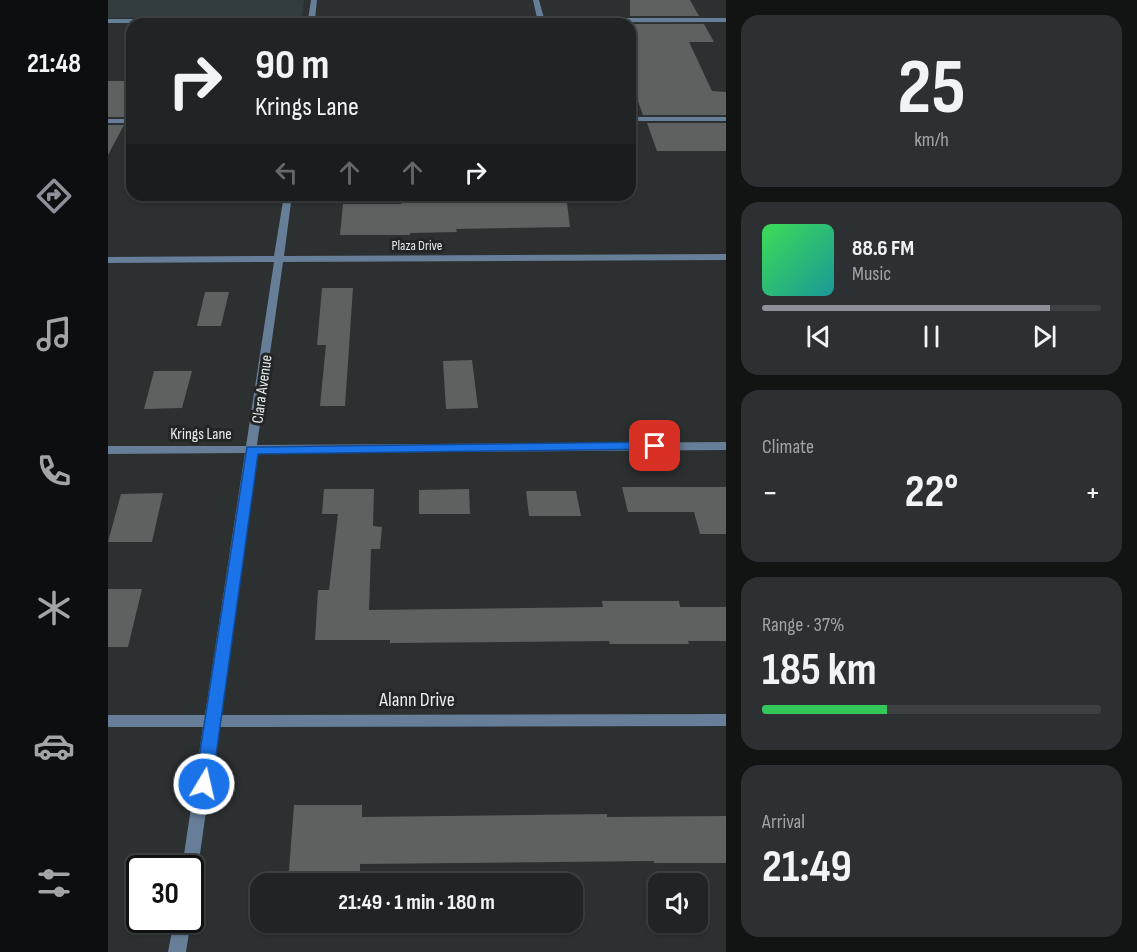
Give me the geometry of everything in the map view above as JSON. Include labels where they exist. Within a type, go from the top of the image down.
[{"type":"street","points":[[312,18],[314,0]]},
{"type":"street","points":[[536,0],[541,18]]},
{"type":"street","points":[[636,20],[726,20]]},
{"type":"street","points":[[108,21],[126,21]]},
{"type":"street","points":[[636,119],[726,119]]},
{"type":"street","points":[[108,121],[126,121]]},
{"type":"street","name":"Clara Avenue","points":[[192,855],[287,201]]},
{"type":"street","name":"Plaza Drive","points":[[108,260],[726,257]]},
{"type":"street","name":"Krings Lane","points":[[108,450],[726,446]]},
{"type":"street","name":"Alann Drive","points":[[108,721],[726,720]]},
{"type":"street","points":[[177,952],[180,933]]},
{"type":"shaded area","points":[[108,0],[304,0],[302,17],[108,18]]},
{"type":"building","points":[[630,0],[690,0],[699,16],[630,16]]},
{"type":"building","points":[[636,24],[704,24],[714,42],[689,42],[712,91],[726,92],[726,115],[643,115],[636,96]]},
{"type":"building","points":[[108,81],[126,81],[126,117],[108,117]]},
{"type":"building","points":[[647,123],[726,123],[726,151],[657,151]]},
{"type":"building","points":[[108,125],[124,125],[108,155]]},
{"type":"building","points":[[401,201],[567,201],[570,227],[456,229],[457,232],[410,233],[410,235],[340,235],[343,204],[401,204]]},
{"type":"building","points":[[322,288],[353,288],[345,406],[320,406],[326,345],[317,345]]},
{"type":"building","points":[[205,292],[229,292],[221,326],[197,326]]},
{"type":"building","points":[[472,360],[478,408],[446,409],[443,361]]},
{"type":"building","points":[[154,371],[192,371],[182,408],[144,409]]},
{"type":"building","points":[[622,487],[726,487],[726,534],[700,534],[694,512],[628,512]]},
{"type":"building","points":[[324,489],[374,489],[373,526],[382,527],[380,549],[371,549],[369,610],[603,607],[602,601],[679,601],[680,607],[726,607],[726,641],[688,641],[689,644],[610,644],[609,641],[390,643],[390,640],[315,640],[318,590],[329,590],[338,514],[322,514]]},
{"type":"building","points":[[469,489],[470,514],[419,514],[419,490]]},
{"type":"building","points":[[526,491],[576,491],[581,516],[529,516]]},
{"type":"building","points":[[163,493],[152,542],[108,542],[121,494]]},
{"type":"building","points":[[108,589],[142,589],[128,647],[108,647]]},
{"type":"building","points":[[294,805],[362,805],[362,817],[607,814],[607,817],[726,816],[726,863],[654,863],[654,861],[360,864],[360,873],[289,873]]},
{"type":"route","points":[[204,784],[252,450],[655,446]]}]
